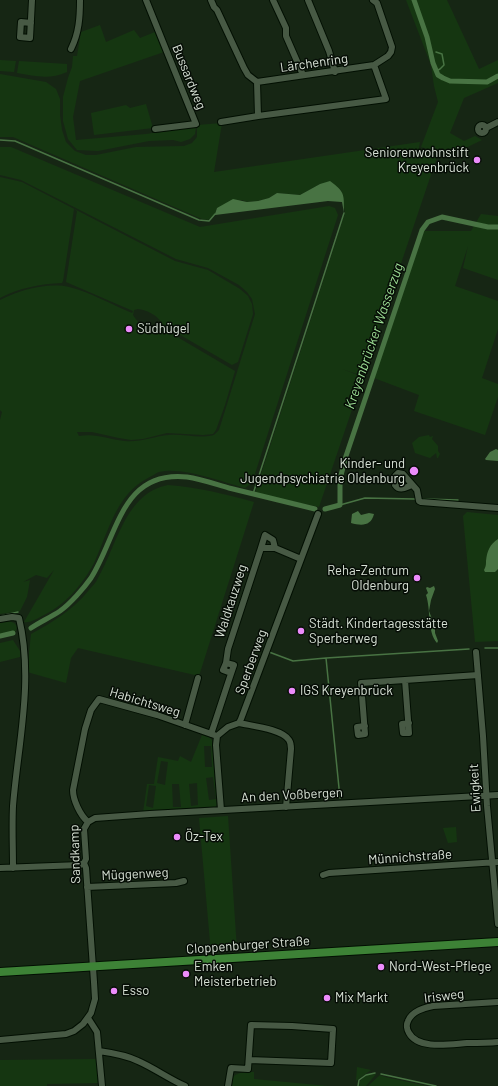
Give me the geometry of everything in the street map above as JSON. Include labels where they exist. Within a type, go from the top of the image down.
[{"type":"main road","name":"Cloppenburger Straße","points":[[0,972],[498,942]]},
{"type":"street","points":[[31,23],[32,0]]},
{"type":"street","points":[[71,49],[79,26],[80,0]]},
{"type":"street","name":"Bussardweg","points":[[146,0],[196,124],[155,130]]},
{"type":"street","points":[[211,0],[244,68],[248,75],[257,82],[258,116]]},
{"type":"street","points":[[273,0],[286,28],[286,36],[303,75]]},
{"type":"street","points":[[308,0],[329,51],[335,72]]},
{"type":"street","name":"Lärchenring","points":[[257,82],[335,72],[374,65],[388,56],[392,47],[377,3],[373,0]]},
{"type":"street","points":[[221,122],[386,99],[374,65]]},
{"type":"street","points":[[486,128],[498,122]]},
{"type":"street","points":[[412,485],[417,490],[419,501],[421,502],[498,508]]},
{"type":"street","name":"Sperberweg","points":[[239,723],[318,514]]},
{"type":"street","name":"Waldkauzweg","points":[[214,735],[234,665],[226,663],[228,649],[265,535],[273,540],[275,548]]},
{"type":"street","name":"Waldkauzweg","points":[[261,548],[275,548],[301,559]]},
{"type":"street","points":[[0,619],[12,617],[19,618],[25,643],[22,734],[13,807],[13,868]]},
{"type":"street","name":"Ewigkeit","points":[[476,652],[487,795],[495,862],[498,924]]},
{"type":"street","points":[[364,726],[361,683],[478,675]]},
{"type":"street","name":"Habichtsweg","points":[[185,725],[198,678]]},
{"type":"street","points":[[405,680],[408,723]]},
{"type":"street","name":"Habichtsweg","points":[[99,699],[157,715],[214,735]]},
{"type":"street","name":"Sandkamp","points":[[88,1018],[95,999],[86,868],[84,863],[86,859],[84,829],[88,822],[84,819],[74,798],[73,790],[85,729],[91,710],[99,699]]},
{"type":"street","points":[[221,810],[214,735],[239,723],[277,732],[285,735],[290,741],[291,749],[286,806]]},
{"type":"street","name":"An den Voßbergen","points":[[88,822],[95,818],[498,795]]},
{"type":"street","name":"Münnichstraße","points":[[323,875],[329,873],[495,862]]},
{"type":"street","points":[[0,868],[80,865],[84,863]]},
{"type":"street","name":"Müggenweg","points":[[87,888],[176,883],[184,881]]},
{"type":"street","name":"Irisweg","points":[[498,1002],[423,1008],[412,1015],[407,1025],[408,1031],[413,1039],[428,1044],[498,1042]]},
{"type":"street","points":[[0,1040],[70,1033],[83,1024],[88,1018],[97,1032],[102,1086]]},
{"type":"street","points":[[228,1086],[231,1068],[248,1069],[251,1025],[333,1029],[331,1063],[249,1060]]},
{"type":"street","points":[[99,1051],[122,1054],[185,1086]]},
{"type":"shaded area","points":[[406,0],[447,0],[479,69],[498,60],[498,83],[464,98],[450,133],[464,141],[475,136],[482,140],[449,156],[421,147],[438,102],[431,65]]},
{"type":"shaded area","points":[[100,25],[106,42],[134,30],[140,38],[155,32],[164,52],[80,81],[73,117],[76,140],[146,134],[196,127],[195,134],[190,139],[181,142],[173,140],[149,141],[98,151],[77,150],[68,139],[63,121],[63,97],[72,67],[73,56],[77,56],[81,32]]},
{"type":"shaded area","points":[[0,60],[16,61],[14,72],[0,71]]},
{"type":"shaded area","points":[[19,61],[67,64],[67,72],[48,77],[17,73]]},
{"type":"shaded area","points":[[0,74],[46,82],[56,89],[60,99],[62,130],[66,142],[75,151],[86,155],[96,155],[136,147],[184,146],[192,143],[197,137],[197,125],[222,123],[214,172],[420,142],[419,148],[438,154],[363,376],[342,369],[363,377],[319,507],[255,493],[345,213],[341,190],[320,184],[300,195],[277,193],[269,198],[258,201],[247,202],[242,200],[217,208],[215,214],[208,220],[202,219],[13,137],[0,137]]},
{"type":"shaded area","points":[[146,104],[153,128],[94,135],[91,113],[126,105],[130,108]]},
{"type":"shaded area","points":[[0,147],[11,147],[200,227],[329,206],[335,208],[338,215],[252,483],[245,488],[179,471],[159,472],[148,478],[137,485],[121,504],[114,515],[94,563],[79,586],[59,606],[29,622],[24,622],[54,570],[47,578],[36,575],[23,582],[30,580],[27,597],[20,611],[0,614],[0,420],[2,412],[0,410],[0,300],[25,290],[43,286],[61,286],[85,292],[132,313],[133,311],[66,282],[77,211],[74,209],[62,283],[30,287],[0,298],[0,177],[22,182],[175,261],[208,270],[240,289],[248,296],[252,304],[253,314],[238,362],[232,365],[163,325],[162,328],[235,371],[225,405],[216,430],[213,434],[203,435],[167,433],[143,439],[131,440],[92,432],[77,432],[79,436],[96,436],[130,441],[141,440],[169,435],[211,436],[215,434],[219,430],[255,314],[252,299],[247,292],[239,285],[208,268],[176,259],[21,180],[0,175]],"holes":[[[134,310],[141,310],[155,315],[162,323],[162,326],[150,329],[138,322],[133,315]]]},
{"type":"shaded area","points":[[330,181],[339,188],[343,194],[344,213],[342,202],[328,201],[215,215],[217,208],[233,199],[247,202],[269,198],[277,193],[300,195],[320,184]]},
{"type":"shaded area","points":[[481,214],[498,216],[498,280],[463,268],[468,246],[455,286],[498,301],[498,329],[482,378],[498,384],[498,397],[485,435],[414,411],[419,395],[374,378],[424,231],[471,231]]},
{"type":"shaded area","points":[[429,435],[430,437],[433,436],[432,439],[438,446],[438,451],[440,454],[438,458],[436,453],[430,458],[415,453],[412,443],[419,437]]},
{"type":"shaded area","points":[[496,449],[498,450],[498,461],[485,459],[490,452]]},
{"type":"shaded area","points":[[168,485],[211,491],[254,502],[199,676],[78,648],[71,658],[66,683],[27,672],[31,634],[62,615],[83,597],[97,580],[124,522],[132,510],[142,498],[153,490]]},
{"type":"shaded area","points":[[358,511],[361,515],[369,513],[374,514],[373,518],[368,523],[362,525],[351,523],[352,514]]},
{"type":"shaded area","points":[[467,512],[498,515],[498,539],[489,551],[486,567],[495,572],[498,569],[498,641],[475,642],[463,516]]},
{"type":"shaded area","points":[[498,539],[498,569],[495,572],[485,572],[484,570],[488,551],[493,543]]},
{"type":"shaded area","points":[[434,586],[435,589],[429,611],[435,627],[435,633],[438,641],[437,643],[430,627],[426,595],[428,593],[426,588]]},
{"type":"shaded area","points":[[9,621],[17,626],[16,631],[0,635],[0,623]]},
{"type":"shaded area","points":[[13,640],[20,651],[20,657],[0,662],[0,643]]},
{"type":"shaded area","points":[[202,735],[209,737],[212,740],[217,805],[214,808],[143,813],[147,784],[154,784],[158,757],[178,761],[180,756],[191,762]],"holes":[[[204,746],[211,746],[212,767],[205,767]],[[161,761],[168,762],[165,785],[157,783]],[[213,777],[216,799],[209,800],[206,778]],[[197,783],[198,805],[191,806],[189,784]],[[172,784],[179,784],[181,807],[173,807]],[[149,785],[156,786],[153,808],[146,806]]]},
{"type":"shaded area","points":[[228,816],[237,950],[211,953],[199,818]]},
{"type":"shaded area","points":[[456,827],[457,842],[448,843],[443,828]]},
{"type":"shaded area","points":[[97,1059],[99,1083],[47,1084],[47,1086],[0,1086],[0,1060]]},
{"type":"shaded area","points":[[357,1067],[371,1070],[356,1081]]},
{"type":"shaded area","points":[[244,1072],[254,1072],[254,1079],[328,1086],[230,1086],[231,1080],[234,1076]]},
{"type":"shaded area","points":[[376,1074],[366,1086],[359,1086],[360,1081],[366,1075]]},
{"type":"shaded area","points":[[380,1075],[385,1077],[427,1086],[368,1086]]},
{"type":"waterway","points":[[414,0],[438,75],[450,81],[487,82],[498,76]]},
{"type":"waterway","points":[[436,52],[442,54],[444,65],[436,71]]},
{"type":"waterway","points":[[0,140],[15,141],[199,220],[209,221],[215,214]]},
{"type":"waterway","points":[[253,494],[344,213]]},
{"type":"waterway","name":"Kreyenbrücker Wasserzug","points":[[325,509],[340,505],[340,479],[346,456],[422,230],[428,222],[442,217],[488,227],[498,227]]},
{"type":"waterway","name":"Kreyenbrücker Wasserzug","points":[[31,628],[64,608],[85,586],[100,561],[124,509],[135,495],[148,484],[165,478],[187,477],[315,509]]},
{"type":"waterway","points":[[340,505],[365,498],[415,499]]},
{"type":"waterway","points":[[423,499],[458,500]]},
{"type":"waterway","points":[[0,616],[18,612]]},
{"type":"waterway","name":"Kreyenbrücker Wasserzug","points":[[0,636],[13,633]]},
{"type":"waterway","points":[[485,648],[498,648]]},
{"type":"waterway","points":[[326,658],[469,649]]},
{"type":"waterway","points":[[269,652],[293,661],[326,658],[340,798]]},
{"type":"waterway","points":[[358,1086],[359,1080],[366,1075],[375,1073]]},
{"type":"waterway","points":[[381,1074],[436,1086]]},
{"type":"place","name":"Seniorenwohnstift Kreyenbrück","points":[[477,160]]},
{"type":"place","name":"Südhügel","points":[[129,329]]},
{"type":"place","name":"Kinder- und Jugendpsychiatrie Oldenburg","points":[[414,471]]},
{"type":"place","name":"Reha-Zentrum Oldenburg","points":[[417,578]]},
{"type":"place","name":"Städt. Kindertagesstätte Sperberweg","points":[[301,631]]},
{"type":"place","name":"IGS Kreyenbrück","points":[[292,691]]},
{"type":"place","name":"Öz-Tex","points":[[177,837]]},
{"type":"place","name":"Nord-West-Pflege","points":[[381,967]]},
{"type":"place","name":"Emken Meisterbetrieb","points":[[186,974]]},
{"type":"place","name":"Esso","points":[[114,991]]},
{"type":"place","name":"Mix Markt","points":[[327,998]]}]
